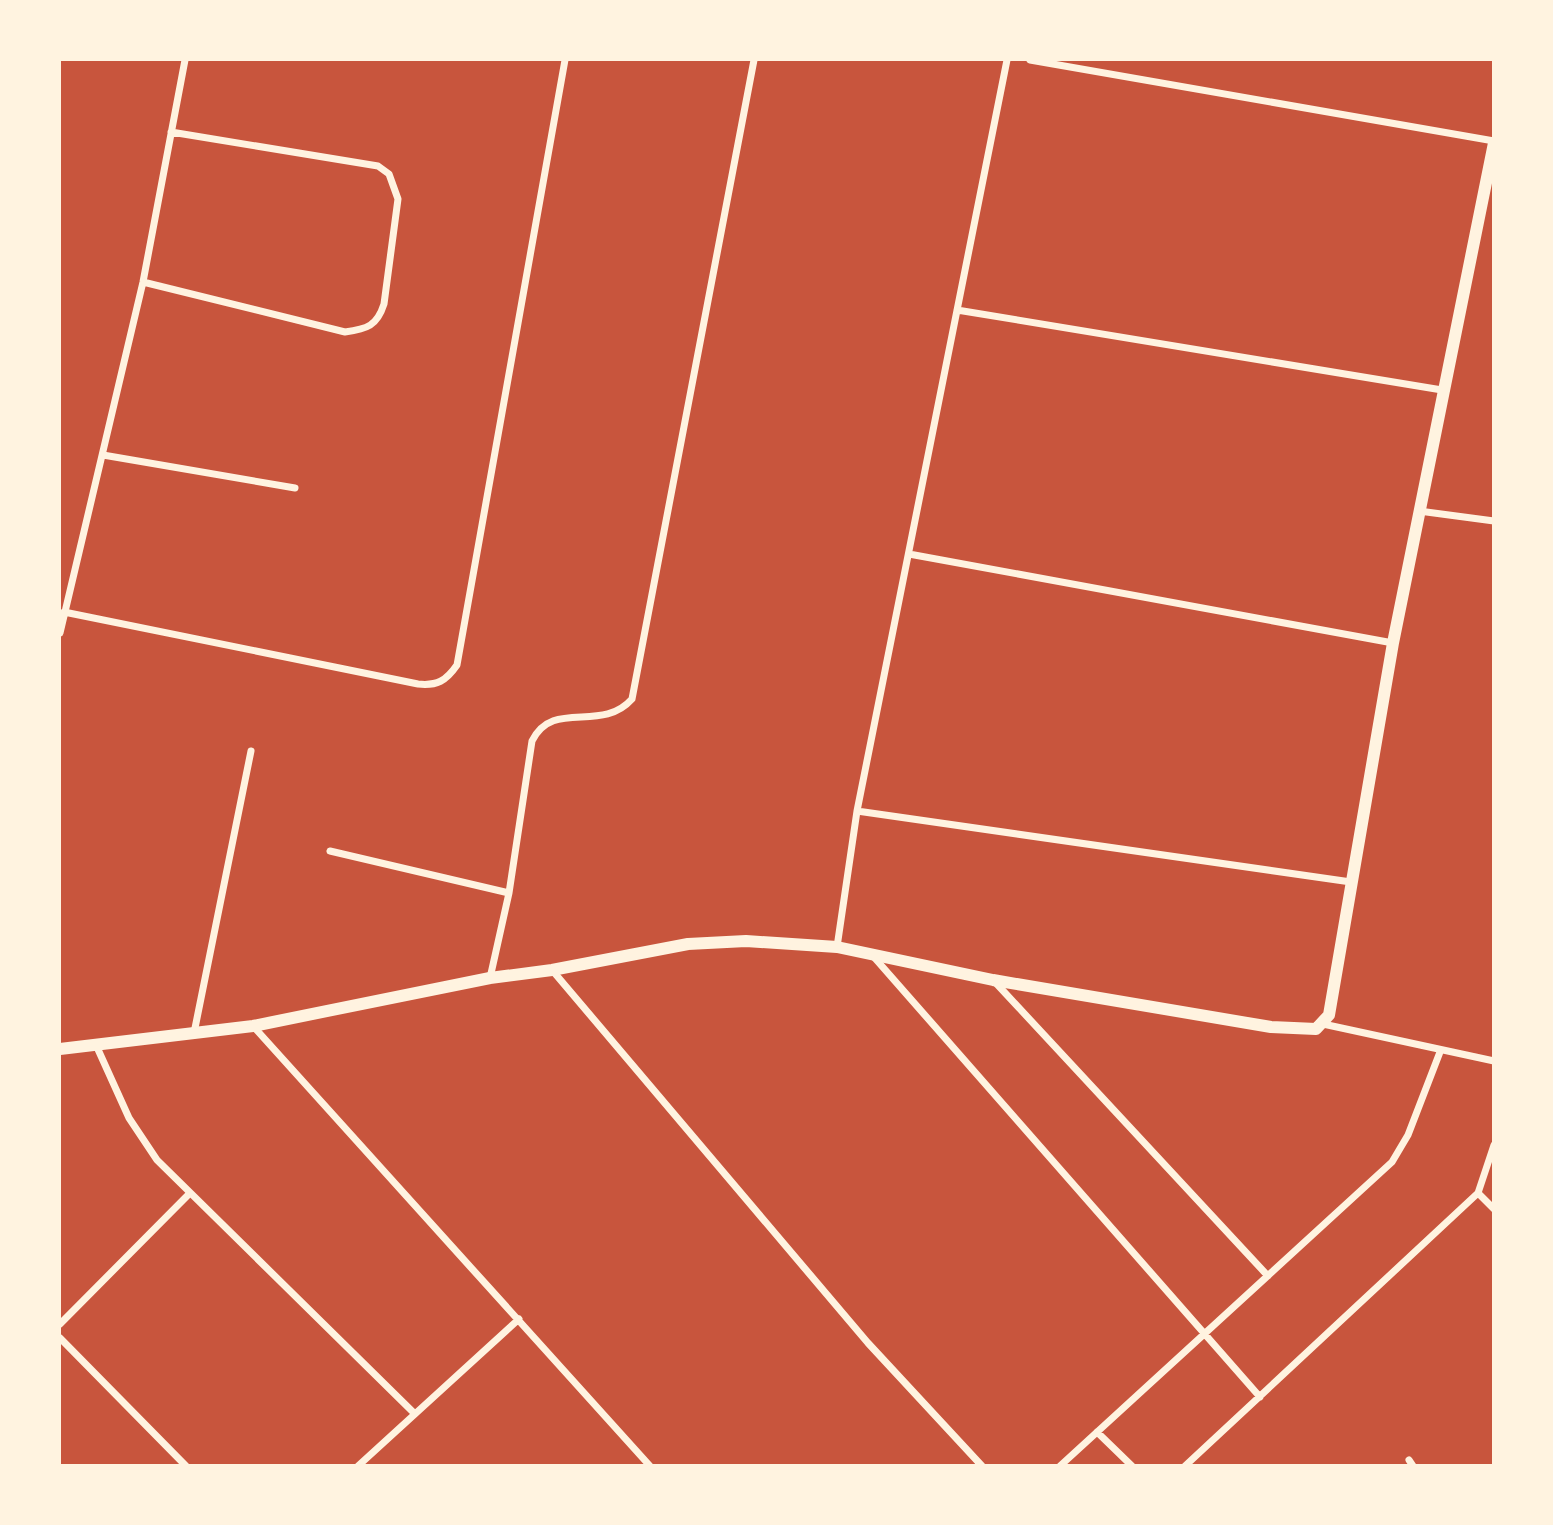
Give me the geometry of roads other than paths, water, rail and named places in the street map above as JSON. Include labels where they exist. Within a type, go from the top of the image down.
[{"type":"street","points":[[60,633],[143,282],[185,60]]},
{"type":"street","points":[[64,612],[418,684],[434,686],[449,676],[457,665],[565,60]]},
{"type":"street","points":[[490,978],[509,893],[532,741],[538,728],[548,720],[609,715],[624,709],[632,699],[754,60]]},
{"type":"street","points":[[837,947],[857,811],[1007,60]]},
{"type":"street","points":[[60,1049],[253,1026],[490,978],[714,942],[837,947],[993,980],[1271,1027],[1306,1031],[1323,1024],[1329,1015],[1393,643],[1493,142],[1030,60]]},
{"type":"street","points":[[143,282],[345,332],[370,327],[379,320],[384,304],[398,199],[389,174],[378,166],[171,132]]},
{"type":"street","points":[[957,310],[1442,390]]},
{"type":"street","points":[[103,455],[295,488]]},
{"type":"street","points":[[1419,511],[1493,521]]},
{"type":"street","points":[[909,554],[1393,643]]},
{"type":"street","points":[[194,1033],[251,751]]},
{"type":"street","points":[[857,811],[1351,882]]},
{"type":"street","points":[[330,851],[509,893]]},
{"type":"street","points":[[873,956],[1261,1397]]},
{"type":"street","points":[[552,970],[868,1343],[982,1465]]},
{"type":"street","points":[[993,980],[1268,1276]]},
{"type":"street","points":[[1323,1024],[1440,1052],[1493,1061]]},
{"type":"street","points":[[253,1026],[650,1465]]},
{"type":"street","points":[[96,1045],[143,1143],[189,1194],[414,1413]]},
{"type":"street","points":[[1060,1465],[1392,1162],[1408,1135],[1440,1052]]},
{"type":"street","points":[[1185,1465],[1478,1193],[1493,1145]]},
{"type":"street","points":[[1478,1193],[1493,1209]]},
{"type":"street","points":[[60,1324],[189,1194]]},
{"type":"street","points":[[358,1465],[519,1319]]},
{"type":"street","points":[[60,1338],[186,1465]]},
{"type":"street","points":[[1097,1432],[1132,1465]]}]
